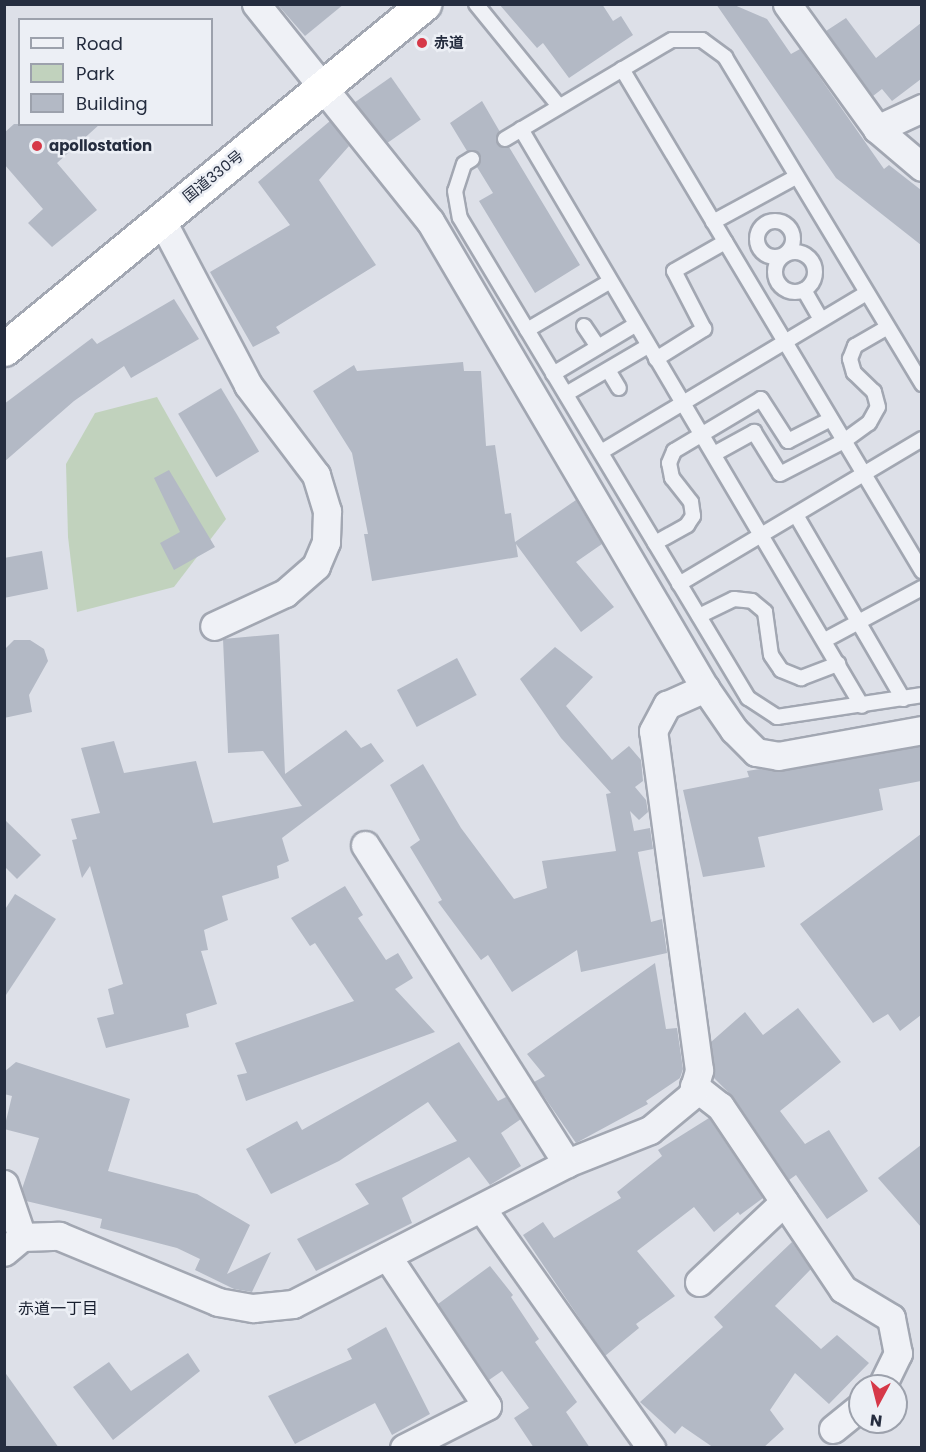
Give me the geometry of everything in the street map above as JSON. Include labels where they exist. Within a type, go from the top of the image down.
[{"type":"highway","name":"国道330号","points":[[4,349],[424,4]]},
{"type":"street","points":[[255,4],[430,221],[705,688],[734,730],[756,752],[778,756],[921,730]]},
{"type":"street","points":[[787,4],[877,129],[921,167]]},
{"type":"street","points":[[877,129],[921,108]]},
{"type":"street","points":[[161,219],[248,385],[316,475],[327,511],[326,542],[316,566],[285,594],[214,626]]},
{"type":"street","points":[[4,1184],[13,1245],[59,1236],[218,1302],[253,1308],[292,1304],[482,1209],[567,1163],[650,1130],[692,1095],[699,1070],[653,731],[667,705],[705,688]]},
{"type":"street","points":[[365,845],[567,1163]]},
{"type":"street","points":[[694,1086],[720,1106],[843,1289],[891,1318],[898,1353],[888,1374]]},
{"type":"street","points":[[699,1282],[784,1202]]},
{"type":"street","points":[[482,1209],[651,1448]]},
{"type":"street","points":[[387,1256],[487,1406],[404,1448]]},
{"type":"street","points":[[833,1429],[848,1417]]},
{"type":"lane","points":[[476,4],[559,106]]},
{"type":"lane","points":[[505,140],[672,40],[702,40],[725,57],[921,384]]},
{"type":"lane","points":[[622,69],[921,571]]},
{"type":"lane","points":[[521,129],[609,282],[763,535],[862,706]]},
{"type":"lane","points":[[472,159],[464,164],[455,191],[460,218],[748,698],[777,717],[862,706],[921,695]]},
{"type":"lane","points":[[713,222],[796,177]]},
{"type":"lane","points":[[753,201],[766,223]]},
{"type":"lane","points":[[766,223],[757,238],[760,250],[771,256],[783,256],[796,252],[813,264],[814,276],[804,290],[792,292],[777,281],[776,267],[783,256],[794,242],[792,230],[777,220],[766,223]]},
{"type":"lane","points":[[656,359],[705,329],[674,272],[725,242]]},
{"type":"lane","points":[[527,330],[609,282]]},
{"type":"lane","points":[[804,290],[821,320]]},
{"type":"lane","points":[[601,452],[865,294]]},
{"type":"lane","points":[[553,374],[635,325]]},
{"type":"lane","points":[[584,326],[598,348]]},
{"type":"lane","points":[[714,454],[754,432],[780,474],[844,441],[869,423],[878,407],[874,392],[854,373],[850,359],[855,346],[886,328]]},
{"type":"lane","points":[[566,394],[648,346]]},
{"type":"lane","points":[[608,370],[619,388]]},
{"type":"lane","points":[[655,543],[687,525],[693,516],[691,502],[672,478],[669,463],[674,451],[761,399],[788,441],[831,419]]},
{"type":"lane","points":[[679,584],[921,439]]},
{"type":"lane","points":[[796,515],[860,621],[903,699]]},
{"type":"lane","points":[[825,640],[921,588]]},
{"type":"lane","points":[[699,616],[734,599],[752,601],[765,612],[771,655],[781,670],[801,678],[838,664]]},
{"type":"green space","points":[[157,397],[226,519],[174,587],[77,612],[68,537],[66,464],[95,413]]},
{"type":"building","points":[[277,4],[344,4],[305,36]]},
{"type":"building","points":[[499,4],[602,4],[613,21],[621,16],[633,35],[569,78],[543,43],[537,48]]},
{"type":"building","points":[[716,4],[732,4],[767,19],[791,54],[800,49],[884,169],[889,165],[921,190],[921,245],[836,178]]},
{"type":"building","points":[[846,18],[876,58],[921,23],[921,79],[892,101],[882,89],[873,96],[826,31]]},
{"type":"building","points":[[391,77],[421,120],[385,145],[355,102]]},
{"type":"building","points":[[482,101],[500,132],[497,143],[509,147],[580,265],[535,293],[479,201],[493,193],[477,167],[480,155],[467,151],[450,123]]},
{"type":"building","points":[[330,121],[349,146],[319,180],[376,265],[276,327],[280,333],[253,347],[210,272],[290,225],[258,182]]},
{"type":"building","points":[[14,124],[18,126],[98,126],[57,163],[97,210],[52,247],[28,223],[43,209],[4,164],[4,133]]},
{"type":"building","points":[[174,299],[199,339],[131,378],[124,366],[74,401],[4,462],[4,404],[92,338],[97,344]]},
{"type":"building","points":[[463,362],[464,371],[481,371],[486,446],[495,445],[505,514],[511,513],[515,542],[576,500],[602,544],[576,562],[614,607],[581,632],[516,544],[518,557],[372,581],[364,534],[368,534],[352,453],[313,391],[354,365],[357,371]]},
{"type":"building","points":[[221,388],[259,451],[216,477],[178,414]]},
{"type":"building","points":[[169,470],[215,547],[174,570],[160,543],[180,532],[154,478]]},
{"type":"building","points":[[42,551],[48,589],[4,598],[4,558]]},
{"type":"building","points":[[279,634],[285,774],[346,730],[361,748],[371,743],[384,761],[282,838],[289,861],[277,866],[279,878],[222,896],[228,920],[204,930],[208,950],[201,951],[217,1004],[186,1014],[189,1027],[106,1048],[97,1018],[114,1014],[108,989],[123,984],[90,866],[82,878],[72,840],[77,839],[71,819],[100,813],[81,748],[114,741],[124,773],[196,761],[213,823],[302,806],[263,751],[228,753],[223,639]]},
{"type":"building","points":[[14,640],[30,640],[44,649],[48,661],[29,695],[32,712],[4,718],[6,648]]},
{"type":"building","points":[[555,647],[593,677],[566,706],[612,760],[629,746],[641,760],[643,781],[635,787],[646,800],[648,812],[639,820],[630,811],[634,831],[650,828],[653,849],[638,852],[651,922],[662,919],[667,953],[581,972],[577,950],[512,992],[488,955],[481,960],[438,902],[442,900],[410,847],[420,840],[390,785],[423,764],[461,828],[514,899],[547,888],[542,861],[616,851],[606,794],[611,793],[561,738],[520,679]]},
{"type":"building","points":[[457,658],[477,695],[417,727],[397,690]]},
{"type":"building","points":[[921,746],[921,781],[879,789],[883,810],[758,837],[765,867],[703,877],[683,790],[749,777],[747,771],[760,769],[781,771]]},
{"type":"building","points":[[4,819],[41,855],[17,879],[4,866]]},
{"type":"building","points":[[921,834],[921,1015],[900,1031],[888,1014],[873,1023],[800,924]]},
{"type":"building","points":[[345,886],[363,915],[358,918],[386,960],[398,953],[413,978],[395,989],[435,1032],[246,1101],[237,1075],[247,1073],[235,1043],[354,1001],[315,943],[310,946],[291,918]]},
{"type":"building","points":[[15,894],[56,919],[4,998],[4,911]]},
{"type":"building","points":[[655,963],[666,1029],[677,1028],[683,1069],[680,1078],[646,1101],[648,1104],[576,1143],[534,1082],[545,1076],[527,1054]]},
{"type":"building","points":[[798,1008],[841,1062],[780,1111],[805,1144],[829,1130],[868,1191],[827,1219],[796,1175],[789,1180],[733,1097],[713,1077],[711,1042],[745,1012],[763,1035]]},
{"type":"building","points":[[459,1042],[498,1101],[506,1097],[521,1119],[501,1133],[521,1166],[490,1185],[469,1157],[402,1198],[412,1223],[316,1271],[297,1239],[369,1204],[355,1184],[457,1141],[428,1102],[339,1161],[271,1194],[246,1149],[297,1121],[302,1130]]},
{"type":"building","points":[[16,1062],[130,1099],[108,1171],[197,1194],[250,1225],[227,1274],[271,1252],[252,1292],[234,1289],[195,1270],[200,1259],[177,1248],[100,1228],[102,1219],[26,1201],[22,1189],[39,1138],[4,1129],[12,1096],[4,1094],[4,1072]]},
{"type":"building","points":[[709,1118],[763,1198],[740,1215],[738,1212],[714,1232],[694,1207],[637,1251],[675,1296],[636,1324],[639,1328],[605,1356],[523,1235],[543,1222],[554,1238],[621,1198],[617,1192],[662,1156],[658,1150]]},
{"type":"building","points":[[921,1145],[921,1227],[878,1178]]},
{"type":"building","points":[[792,1242],[811,1269],[775,1306],[821,1349],[837,1335],[869,1363],[858,1374],[848,1374],[848,1385],[829,1404],[795,1373],[770,1410],[784,1429],[763,1448],[714,1448],[682,1426],[675,1434],[640,1402],[723,1327],[714,1317]]},
{"type":"building","points":[[490,1266],[513,1295],[511,1297],[539,1339],[535,1342],[577,1402],[566,1412],[590,1448],[534,1448],[514,1418],[529,1408],[502,1371],[489,1380],[438,1304]]},
{"type":"building","points":[[386,1327],[430,1414],[392,1435],[375,1403],[295,1444],[268,1396],[352,1359],[347,1349]]},
{"type":"building","points":[[188,1353],[200,1371],[113,1440],[73,1387],[109,1362],[131,1391]]},
{"type":"building","points":[[4,1371],[59,1448],[4,1448]]},
{"type":"place","name":"赤道","points":[[422,43]]},
{"type":"place","name":"apollostation","points":[[37,146]]},
{"type":"district","name":"赤道一丁目","points":[[58,1309]]}]
